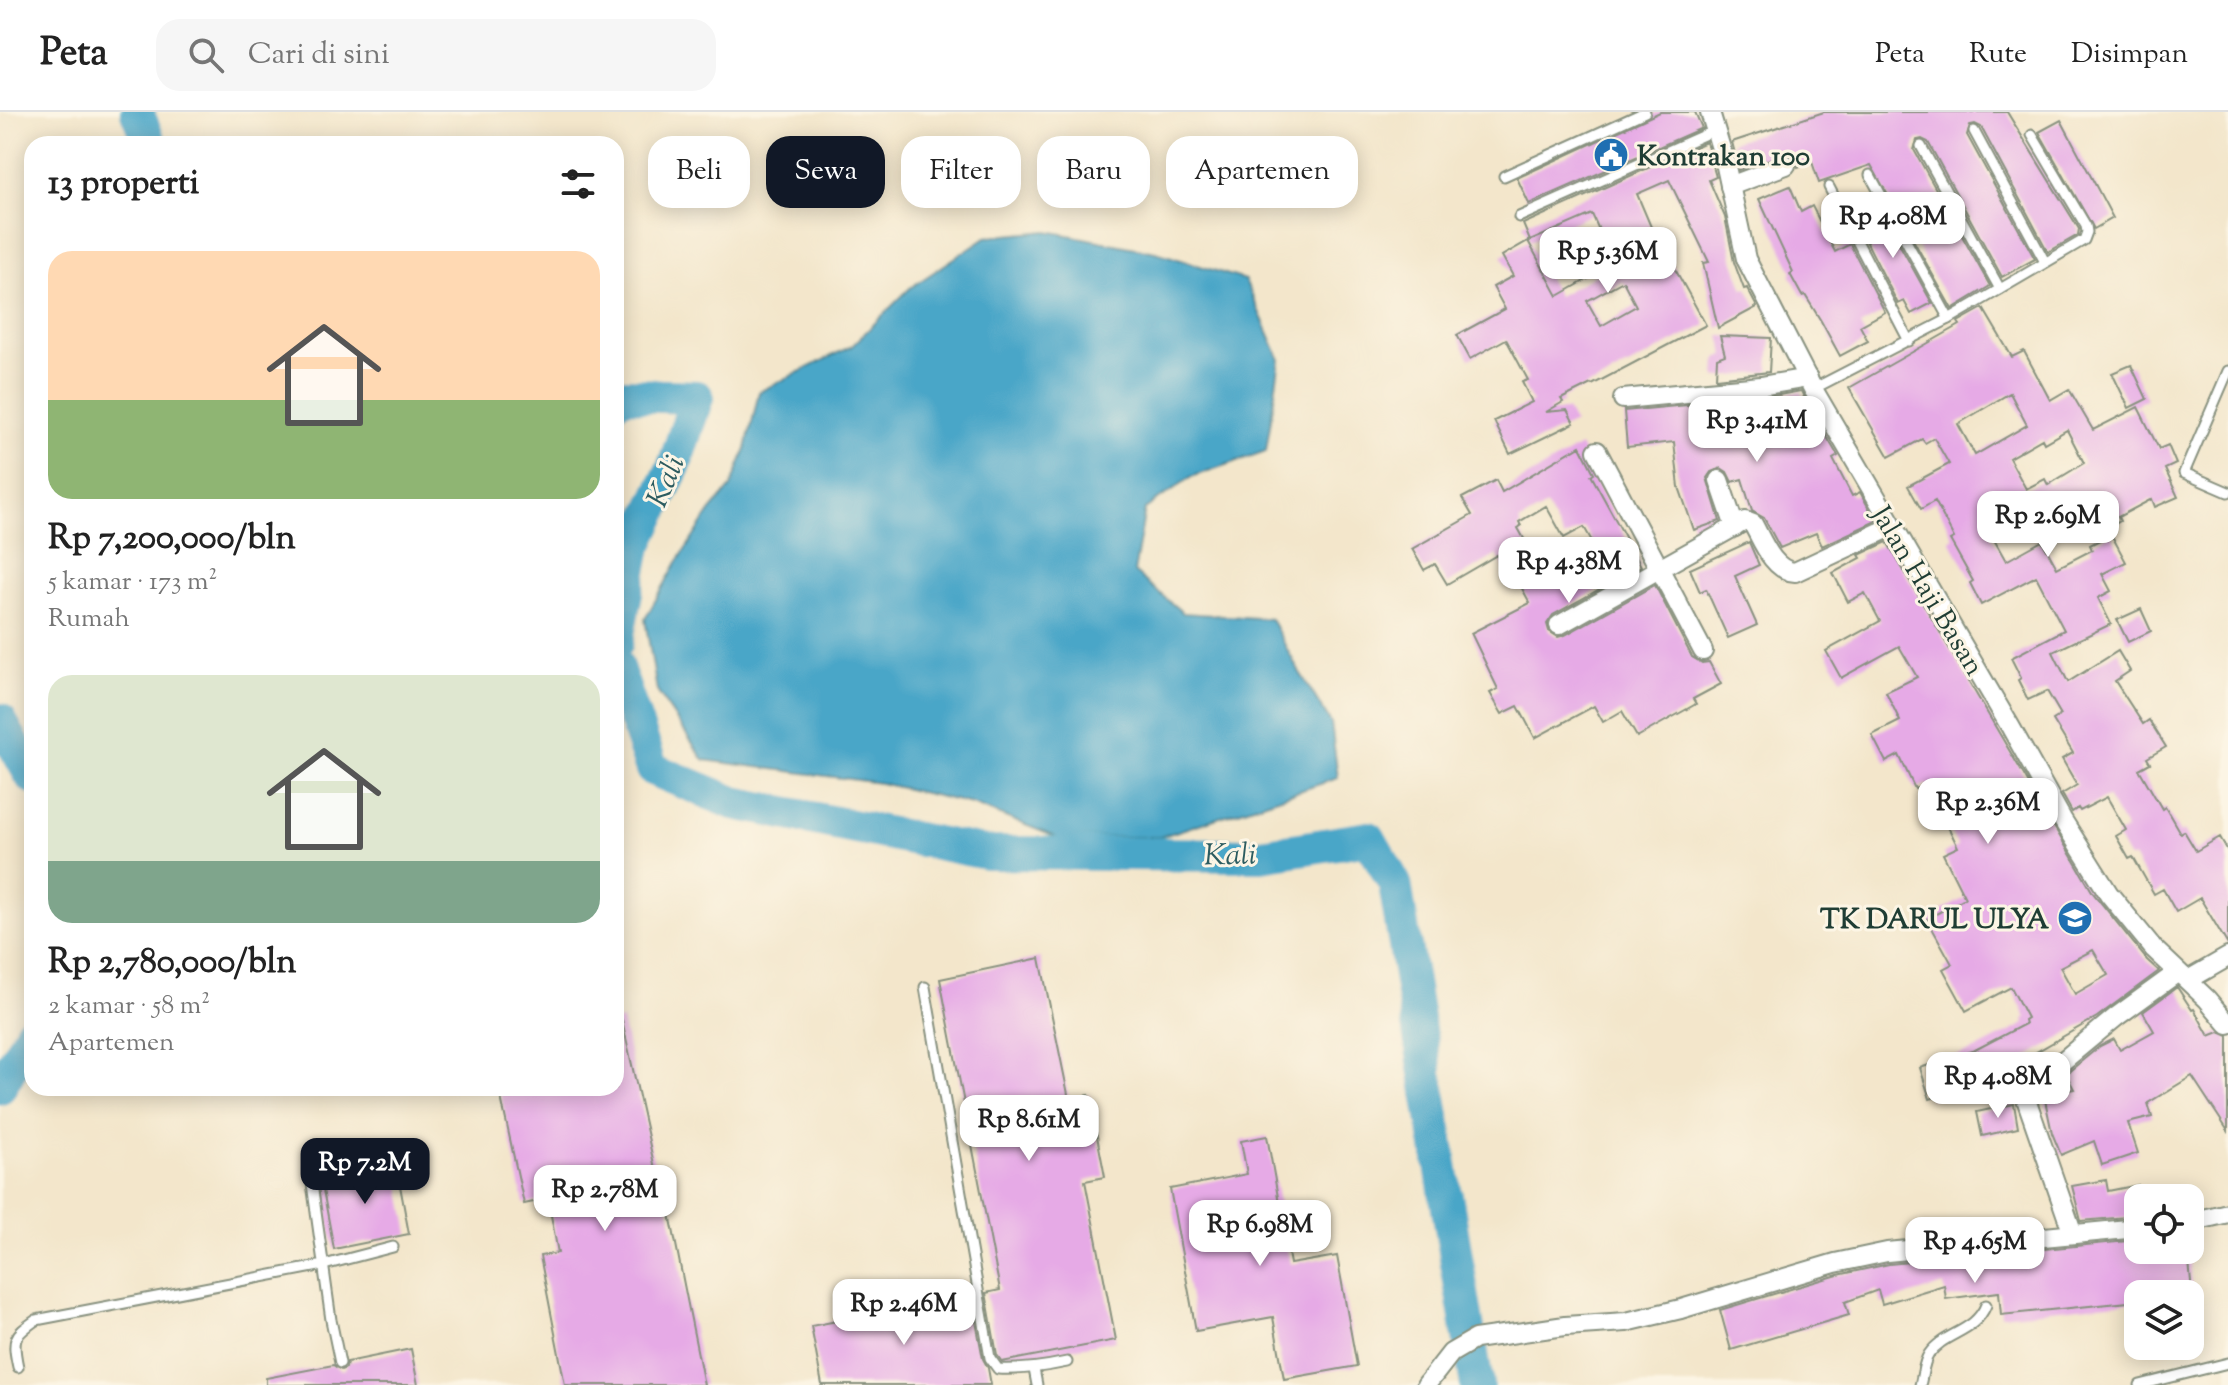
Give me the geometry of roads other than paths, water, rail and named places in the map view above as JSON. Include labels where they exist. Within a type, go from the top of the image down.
[{"type":"street","name":"Jalan Haji Basan","points":[[1713,121],[1746,259],[1810,384],[1891,527],[2109,894],[2154,949],[2228,1024]]},
{"type":"street","points":[[1730,186],[1786,165]]},
{"type":"street","points":[[1623,399],[1810,384]]},
{"type":"street","points":[[1597,451],[1703,651]]},
{"type":"street","points":[[1719,480],[1735,527]]},
{"type":"street","points":[[1559,625],[1745,521],[1753,524],[1774,560],[1783,569],[1795,572],[1891,527]]},
{"type":"street","points":[[2073,1234],[2024,1093],[2116,1017],[2183,976],[2228,957]]},
{"type":"street","points":[[2204,1219],[2228,1213]]},
{"type":"street","points":[[1426,1385],[1451,1353],[1475,1339],[1642,1319],[1863,1256],[1981,1241],[2124,1229]]},
{"type":"lane","points":[[1504,176],[1645,112]]},
{"type":"lane","points":[[1519,217],[1713,121]]},
{"type":"lane","points":[[1974,131],[2045,262]]},
{"type":"lane","points":[[1810,384],[1909,341],[2084,240],[2086,226],[2032,135]]},
{"type":"lane","points":[[1921,146],[2000,289]]},
{"type":"lane","points":[[1870,175],[1949,319]]},
{"type":"lane","points":[[1829,187],[1909,341]]},
{"type":"lane","points":[[2228,371],[2184,473],[2228,492]]},
{"type":"lane","points":[[925,987],[992,1365],[998,1369],[1034,1369],[1067,1362]]},
{"type":"lane","points":[[310,1169],[340,1363]]},
{"type":"lane","points":[[18,1367],[13,1346],[18,1332],[36,1320],[324,1265],[393,1247]]},
{"type":"lane","points":[[1920,1385],[1924,1362],[1931,1350],[1973,1325],[1986,1305]]},
{"type":"lane","points":[[2140,1385],[2228,1363]]},
{"type":"lane","points":[[1034,1369],[1037,1385]]},
{"type":"water","points":[[1047,231],[1156,252],[1245,280],[1280,359],[1266,451],[1191,477],[1145,509],[1134,572],[1183,613],[1271,619],[1331,723],[1338,778],[1160,837],[1058,838],[972,804],[880,783],[704,760],[657,691],[645,619],[676,564],[710,512],[731,487],[746,449],[759,392],[852,346],[910,288],[986,237]]},
{"type":"waterway","name":"Kali","points":[[137,112],[147,136]]},
{"type":"waterway","name":"Kali","points":[[624,396],[697,397],[674,466],[634,550],[624,602]]},
{"type":"waterway","name":"Kali","points":[[624,688],[652,769],[734,803],[987,853],[1261,855],[1369,838],[1395,884],[1477,1385]]},
{"type":"waterway","points":[[0,720],[24,763]]},
{"type":"waterway","points":[[0,1087],[24,1045]]},
{"type":"place","name":"Kontrakan 100","points":[[1611,155]]},
{"type":"place","name":"TK DARUL ULYA","points":[[2075,918]]}]
